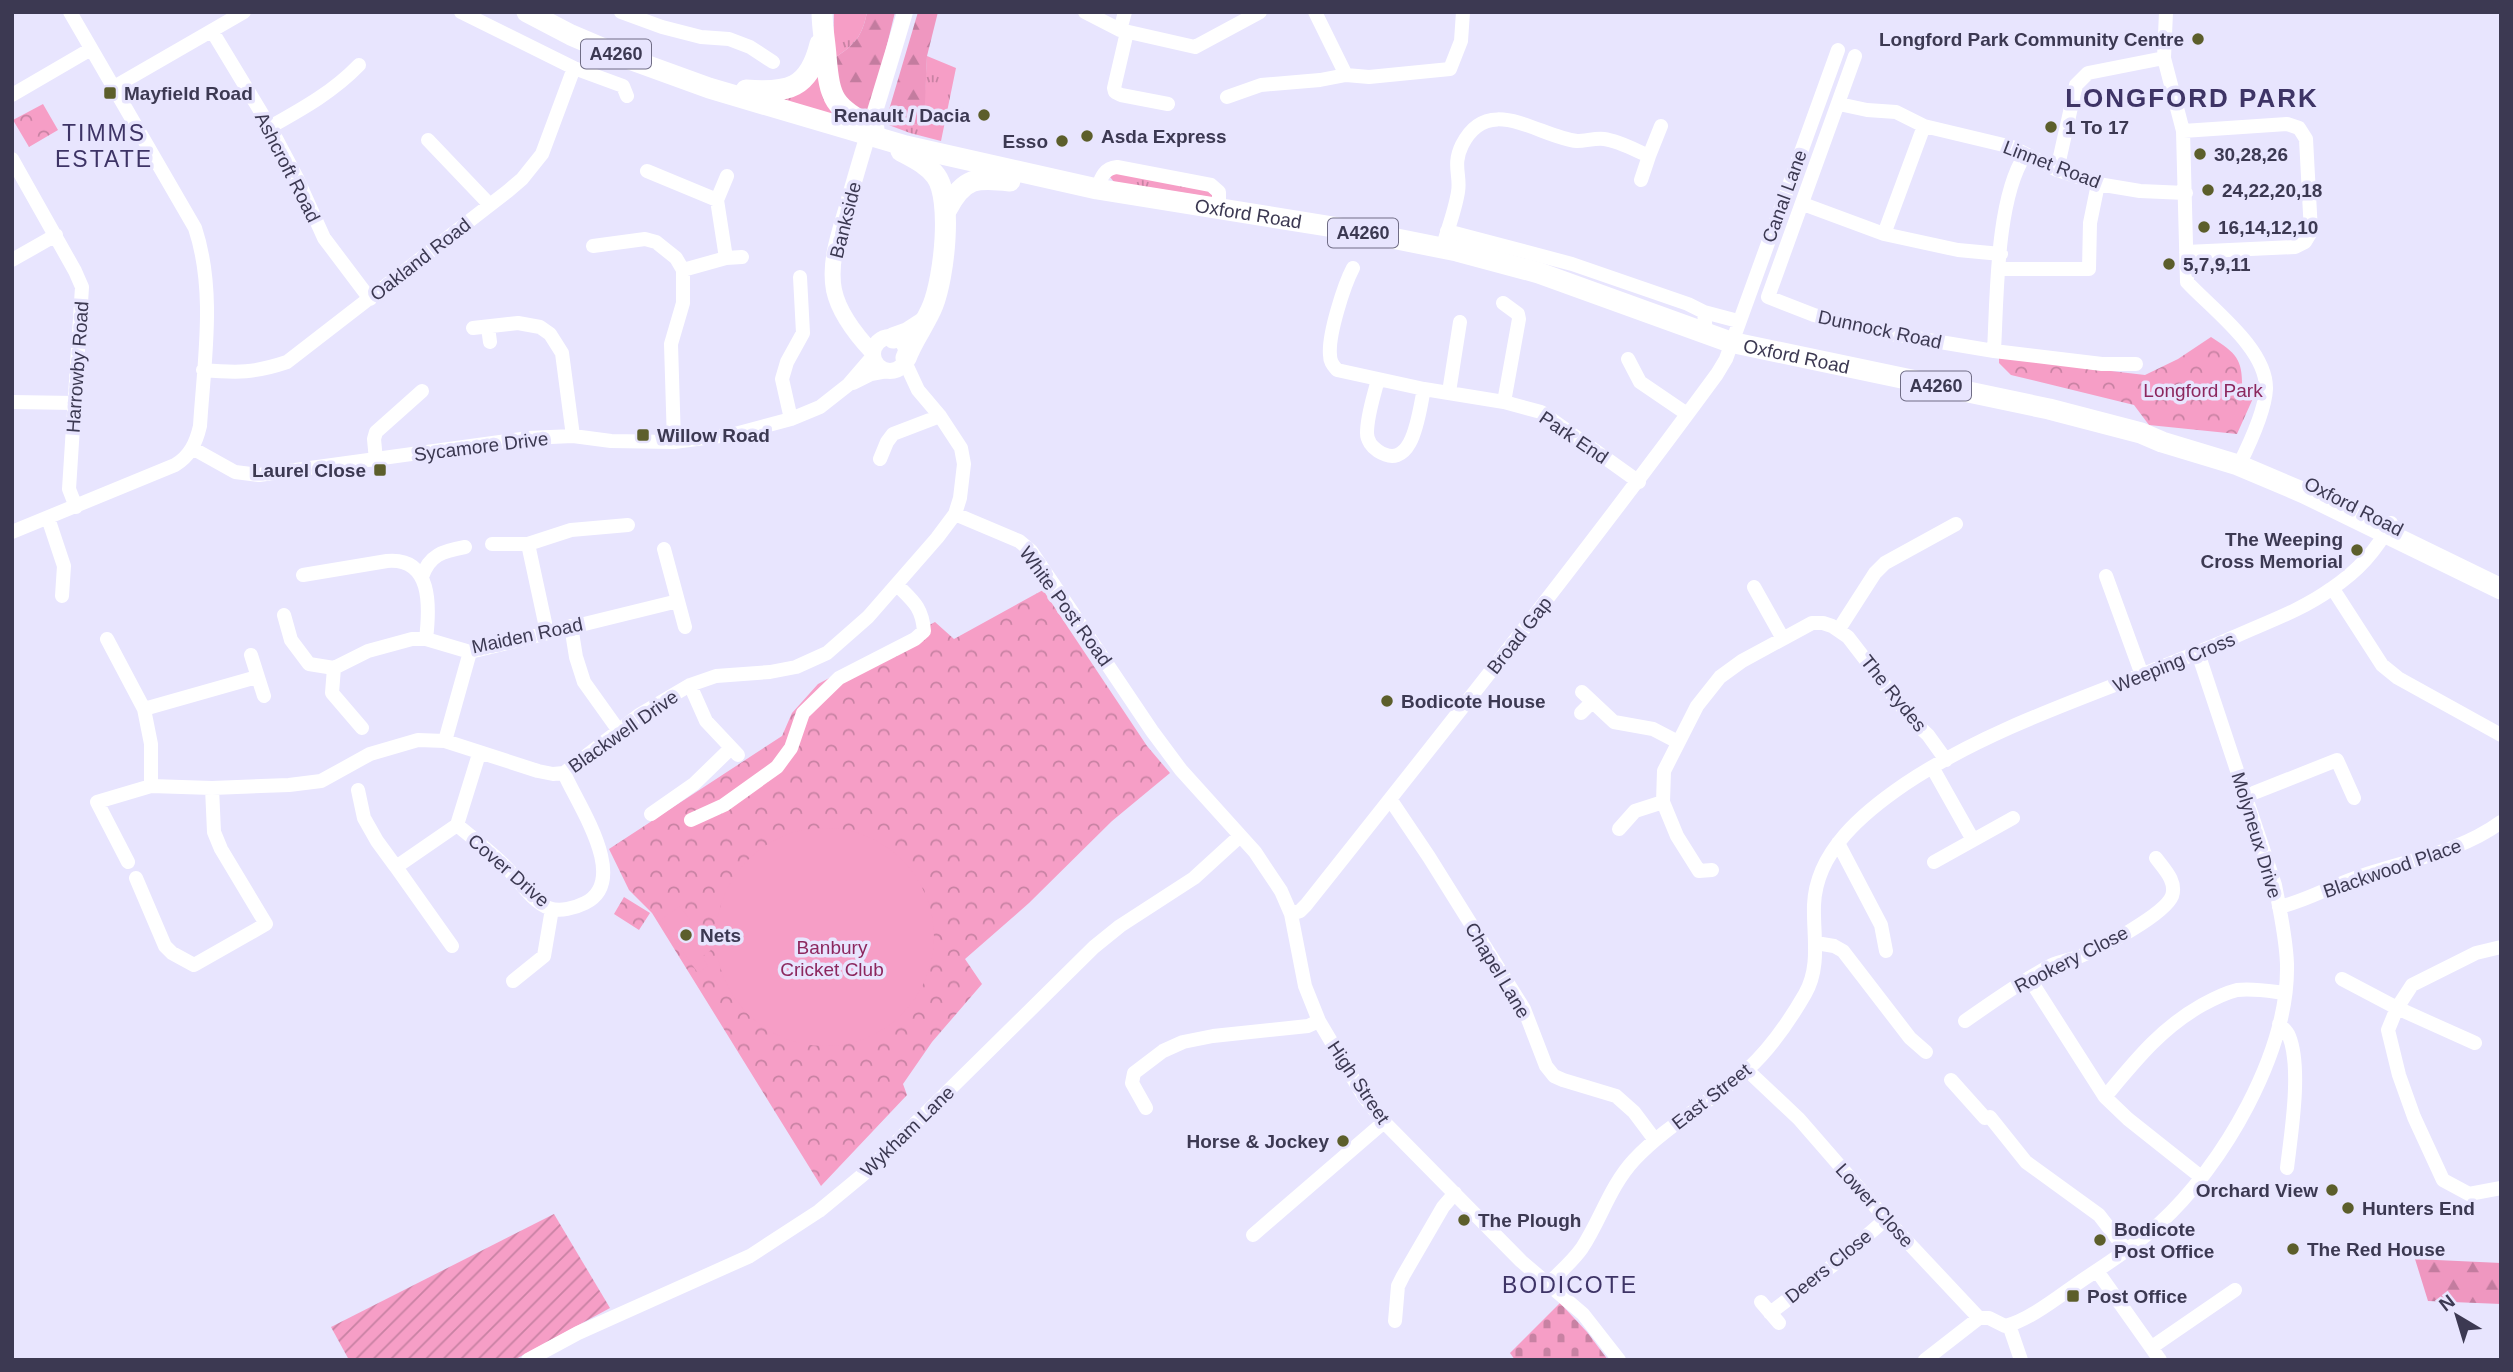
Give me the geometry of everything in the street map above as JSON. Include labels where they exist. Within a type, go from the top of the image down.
[{"type":"main road","name":"Oxford Road","points":[[527,12],[618,55],[709,88],[906,146],[1097,189],[1352,230],[1445,240],[1457,251],[1539,273],[1730,342],[2049,409],[2141,433],[2170,432],[2242,459],[2334,506],[2461,561],[2478,577],[2501,589]]},
{"type":"main road","points":[[709,88],[768,92],[791,88],[812,69],[822,23]]},
{"type":"main road","points":[[822,23],[828,80],[836,101],[857,120],[906,146]]},
{"type":"main road","points":[[874,137],[920,161],[933,172],[943,190],[947,209],[939,282],[933,305],[897,365]]},
{"type":"main road","points":[[947,209],[958,191],[978,179],[1068,183]]},
{"type":"main road","points":[[891,338],[915,329],[926,320]]},
{"type":"street","points":[[12,533],[175,466],[189,454],[200,426],[208,292],[203,251],[195,228],[70,12]]},
{"type":"street","points":[[114,87],[244,12]]},
{"type":"street","points":[[461,12],[574,68],[623,86],[627,96]]},
{"type":"street","points":[[621,12],[701,37],[729,39],[750,47],[773,62]]},
{"type":"street","points":[[663,27],[667,12]]},
{"type":"street","name":"Bankside","points":[[873,354],[856,334],[836,298],[833,264],[905,12]]},
{"type":"street","points":[[1085,12],[1123,31],[1195,47],[1253,14]]},
{"type":"street","points":[[1125,12],[1115,92],[1168,104]]},
{"type":"street","points":[[1315,12],[1346,75]]},
{"type":"street","points":[[1227,97],[1261,85],[1346,75],[1369,78],[1450,69],[1461,41],[1463,12]]},
{"type":"street","points":[[2166,12],[2164,58],[2183,131],[2187,282],[2248,344],[2260,363],[2266,389],[2254,432],[2242,459]]},
{"type":"street","name":"Ashcroft Road","points":[[212,31],[270,127],[324,238],[370,299]]},
{"type":"street","points":[[12,95],[91,49]]},
{"type":"street","name":"Canal Lane","points":[[1730,342],[1838,50]]},
{"type":"street","points":[[1855,56],[1803,204],[1884,234],[1958,250],[2001,254]]},
{"type":"street","points":[[2057,170],[2076,85],[2080,79],[2088,73],[2164,58]]},
{"type":"street","points":[[270,127],[320,99],[345,80],[359,65]]},
{"type":"street","name":"Oakland Road","points":[[203,370],[243,373],[287,362],[522,179],[542,154],[574,68]]},
{"type":"street","name":"Linnet Road","points":[[1839,104],[1896,112],[1924,126],[2012,147],[2057,170],[2098,184],[2140,191],[2186,193]]},
{"type":"street","points":[[1649,156],[1605,139],[1576,141],[1513,120],[1495,120],[1481,124],[1461,146],[1456,169],[1459,190],[1445,240],[1572,264],[1704,312],[1738,321]]},
{"type":"street","points":[[2183,131],[2287,124],[2299,128],[2306,139],[2311,232],[2305,242],[2295,247],[2186,252]]},
{"type":"street","points":[[1641,180],[1661,126]]},
{"type":"street","points":[[1884,234],[1924,126]]},
{"type":"street","points":[[428,140],[490,205]]},
{"type":"street","points":[[1994,351],[1999,269],[2008,198],[2016,168],[2025,155]]},
{"type":"street","name":"Harrowby Road","points":[[12,159],[56,235],[82,287],[69,489],[76,507]]},
{"type":"street","points":[[647,171],[718,200]]},
{"type":"street","points":[[726,258],[718,200],[727,176]]},
{"type":"street","points":[[1999,269],[2089,269],[2090,222],[2098,184]]},
{"type":"street","name":"Dunnock Road","points":[[1803,204],[1768,297],[1814,315],[1880,332],[1994,351],[2102,364],[2136,364]]},
{"type":"street","points":[[12,261],[56,235]]},
{"type":"street","points":[[593,246],[645,239],[656,242],[676,258],[682,270],[682,303],[671,344],[674,442]]},
{"type":"street","points":[[682,270],[726,258],[742,257]]},
{"type":"street","name":"Park End","points":[[1353,268],[1345,282],[1330,358],[1337,370],[1424,389],[1504,402],[1541,412],[1639,482]]},
{"type":"street","points":[[791,419],[782,379],[787,362],[803,333],[800,277]]},
{"type":"street","points":[[1503,303],[1518,314],[1519,319],[1504,402]]},
{"type":"street","points":[[1704,312],[1706,334]]},
{"type":"street","points":[[846,316],[869,332],[903,343],[897,365]]},
{"type":"street","points":[[1449,392],[1460,322]]},
{"type":"street","points":[[484,332],[518,323],[540,327],[550,334],[562,353],[573,436]]},
{"type":"street","points":[[891,338],[877,344],[873,354],[878,366],[897,365]]},
{"type":"street","name":"Broad Gap","points":[[1291,914],[1306,905],[1639,482],[1717,374],[1726,359],[1730,342]]},
{"type":"street","name":"Sycamore Drive","points":[[848,385],[873,354]]},
{"type":"street","points":[[1628,359],[1640,382],[1688,414]]},
{"type":"street","points":[[897,365],[940,416],[961,448],[964,464],[955,514]]},
{"type":"street","name":"Sycamore Drive","points":[[192,448],[235,472],[247,475],[528,438],[573,436],[611,441],[674,442],[735,435],[791,419],[820,407],[848,385],[897,365]]},
{"type":"street","points":[[1378,379],[1367,433],[1373,447],[1387,455],[1404,451],[1414,438],[1424,389]]},
{"type":"street","points":[[376,460],[376,432],[422,391]]},
{"type":"street","points":[[12,402],[75,403]]},
{"type":"street","points":[[880,459],[893,435],[940,416]]},
{"type":"street","name":"Blackwell Drive","points":[[128,862],[97,802],[151,786],[212,788],[321,781],[370,754],[418,740],[445,741],[538,771],[564,773],[660,702],[690,685],[730,673],[770,672],[796,667],[827,653],[868,617],[955,514]]},
{"type":"street","name":"White Post Road","points":[[955,514],[1019,541],[1031,551],[1181,770],[1240,836]]},
{"type":"street","points":[[48,518],[64,566],[62,596]]},
{"type":"street","points":[[1700,874],[1677,836],[1662,802],[1664,771],[1697,706],[1720,677],[1782,637],[1812,623],[1824,623],[1839,629],[1875,573],[1885,563],[1956,524]]},
{"type":"street","points":[[492,544],[528,544],[571,530],[628,525]]},
{"type":"street","name":"Weeping Cross","points":[[1932,767],[2022,723],[2198,653],[2301,607],[2333,589],[2372,555],[2388,528]]},
{"type":"street","points":[[528,544],[547,632]]},
{"type":"street","points":[[422,577],[425,567],[436,554],[465,547]]},
{"type":"street","points":[[664,549],[685,627]]},
{"type":"street","points":[[303,575],[400,560],[410,563],[422,577],[427,600],[426,639]]},
{"type":"street","points":[[2106,576],[2142,675]]},
{"type":"street","points":[[691,820],[724,805],[777,767],[791,748],[803,713],[839,678],[915,639],[924,631],[923,615],[897,585]]},
{"type":"street","points":[[1754,587],[1782,637]]},
{"type":"street","points":[[2333,589],[2382,665],[2398,678],[2501,735]]},
{"type":"street","name":"Maiden Road","points":[[334,668],[368,651],[402,641],[426,639],[470,652],[678,601]]},
{"type":"street","points":[[284,615],[291,640],[309,664],[334,668],[332,693],[362,728]]},
{"type":"street","points":[[571,626],[576,657],[584,682],[619,731]]},
{"type":"street","name":"The Rydes","points":[[1839,629],[1946,760]]},
{"type":"street","points":[[107,639],[144,709],[151,744],[151,786]]},
{"type":"street","points":[[445,741],[470,652]]},
{"type":"street","name":"Molyneux Drive","points":[[2009,1325],[2097,1271],[2159,1224],[2201,1177],[2227,1142],[2251,1100],[2279,1024],[2287,965],[2275,885],[2198,653]]},
{"type":"street","points":[[251,655],[264,696]]},
{"type":"street","points":[[144,709],[257,677]]},
{"type":"street","points":[[651,814],[734,752],[706,721],[690,685]]},
{"type":"street","points":[[1581,713],[1587,697],[1614,722],[1653,729],[1678,742]]},
{"type":"street","points":[[396,867],[457,825],[480,754]]},
{"type":"street","points":[[2246,796],[2337,760],[2354,798]]},
{"type":"street","points":[[1932,767],[1973,840]]},
{"type":"street","name":"East Street","points":[[1549,1283],[1582,1248],[1621,1176],[1655,1140],[1747,1070],[1779,1034],[1807,992],[1813,976],[1816,943],[1814,904],[1826,862],[1838,844],[1877,805],[1932,767]]},
{"type":"street","name":"Cover Drive","points":[[457,825],[506,866],[547,908],[571,908],[586,903],[598,892],[605,872],[598,846],[564,773]]},
{"type":"street","points":[[136,878],[165,946],[194,965],[266,923],[218,840],[212,815],[212,788]]},
{"type":"street","points":[[358,790],[364,818],[377,841],[452,946]]},
{"type":"street","name":"Chapel Lane","points":[[1390,799],[1524,1009],[1546,1066],[1554,1076],[1563,1080],[1616,1096],[1634,1112],[1655,1140]]},
{"type":"street","points":[[1619,829],[1635,811],[1662,802]]},
{"type":"street","points":[[1934,862],[2013,818]]},
{"type":"street","name":"Blackwood Place","points":[[2279,907],[2306,899],[2353,878],[2452,848],[2501,822]]},
{"type":"street","name":"High Street","points":[[1240,836],[1267,868],[1281,891],[1291,914],[1305,986],[1319,1021],[1364,1097],[1384,1122],[1521,1261],[1583,1314],[1619,1360]]},
{"type":"street","name":"Wykham Lane","points":[[528,1360],[578,1333],[750,1256],[819,1211],[865,1173],[1094,947],[1120,926],[1194,878],[1240,836]]},
{"type":"street","points":[[1838,844],[1881,925],[1886,951]]},
{"type":"street","name":"Rookery Close","points":[[1965,1021],[2029,978],[2110,942],[2166,905],[2174,889],[2172,881],[2156,858]]},
{"type":"street","points":[[513,981],[544,957],[552,909]]},
{"type":"street","points":[[1816,943],[1834,946],[1843,951],[1910,1038],[1926,1052]]},
{"type":"street","points":[[2501,947],[2476,953],[2412,985],[2397,1008],[2388,1030],[2399,1075],[2414,1117],[2443,1180],[2469,1194],[2501,1188]]},
{"type":"street","points":[[2029,978],[2105,1097],[2128,1119],[2201,1177]]},
{"type":"street","points":[[2342,979],[2474,1043]]},
{"type":"street","points":[[2105,1097],[2153,1040],[2200,1007],[2236,990],[2285,993]]},
{"type":"street","points":[[1146,1108],[1132,1083],[1134,1073],[1172,1046],[1213,1036],[1308,1026],[1319,1021]]},
{"type":"street","points":[[2279,1024],[2291,1039],[2293,1056],[2295,1105],[2287,1168]]},
{"type":"street","name":"Lower Close","points":[[1747,1070],[1799,1119],[1886,1219],[1979,1318]]},
{"type":"street","points":[[1951,1080],[1984,1118],[1990,1117],[2026,1162],[2099,1215],[2126,1250]]},
{"type":"street","points":[[1253,1236],[1384,1122]]},
{"type":"street","points":[[1395,1321],[1398,1286],[1443,1207],[1455,1193]]},
{"type":"street","name":"Deers Close","points":[[1770,1313],[1832,1266],[1886,1219]]},
{"type":"street","points":[[2097,1271],[2161,1360]]},
{"type":"street","points":[[2152,1347],[2235,1290]]},
{"type":"street","points":[[1925,1360],[1979,1318],[1989,1318],[2000,1325],[2009,1325],[2021,1360]]},
{"type":"green space","points":[[834,12],[867,12],[863,28],[856,40],[833,59]]},
{"type":"green space","points":[[867,12],[895,12],[870,115],[843,101],[833,59],[856,40],[863,28]]},
{"type":"green space","points":[[918,12],[938,12],[927,56],[924,126],[886,120]]},
{"type":"green space","points":[[927,56],[956,68],[941,141],[886,124],[886,120],[923,126]]},
{"type":"green space","points":[[817,71],[858,123],[766,94]]},
{"type":"green space","points":[[43,104],[58,130],[29,147],[13,120]]},
{"type":"green space","points":[[1112,172],[1205,189],[1216,198],[1114,182],[1110,177]]},
{"type":"green space","name":"Longford Park","points":[[2211,337],[2228,349],[2237,360],[2242,373],[2242,394],[2254,396],[2237,434],[2149,425],[2134,405],[2011,375],[1999,363],[1999,358],[2145,375],[2178,359]]},
{"type":"green space","name":"Banbury Cricket Club","points":[[1043,590],[1147,746],[1170,773],[1112,821],[1029,903],[965,959],[982,984],[932,1042],[903,1084],[907,1095],[821,1186],[652,913],[629,890],[609,849],[782,736],[792,713],[818,684],[935,622],[954,639]]},
{"type":"green space","name":"Banbury Cricket Club","points":[[836,828],[857,832],[877,841],[894,852],[910,868],[930,905],[934,937],[926,979],[916,998],[894,1022],[857,1042],[814,1046],[793,1042],[773,1033],[756,1022],[740,1006],[720,969],[716,926],[720,905],[729,885],[740,868],[756,852],[793,832]]},
{"type":"green space","points":[[624,897],[650,913],[639,930],[614,914]]},
{"type":"green space","name":"Nets","points":[[680,906],[711,950],[702,957],[708,966],[698,973],[660,920]]},
{"type":"green space","points":[[554,1214],[610,1308],[514,1360],[349,1360],[331,1327]]},
{"type":"green space","points":[[2415,1259],[2501,1263],[2501,1304],[2428,1301]]},
{"type":"green space","points":[[1560,1303],[1608,1360],[1515,1360],[1510,1353]]},
{"type":"place","name":"Longford Park Community Centre","points":[[2198,39]]},
{"type":"place","name":"Mayfield Road","points":[[110,93]]},
{"type":"place","name":"Renault / Dacia","points":[[984,115]]},
{"type":"place","name":"1 To 17","points":[[2051,127]]},
{"type":"place","name":"Asda Express","points":[[1087,136]]},
{"type":"place","name":"Esso","points":[[1062,141]]},
{"type":"place","name":"30,28,26","points":[[2200,154]]},
{"type":"place","name":"24,22,20,18","points":[[2208,190]]},
{"type":"place","name":"16,14,12,10","points":[[2204,227]]},
{"type":"place","name":"5,7,9,11","points":[[2169,264]]},
{"type":"place","name":"Willow Road","points":[[643,435]]},
{"type":"place","name":"Laurel Close","points":[[380,470]]},
{"type":"place","name":"The Weeping Cross Memorial","points":[[2357,550]]},
{"type":"place","name":"Bodicote House","points":[[1387,701]]},
{"type":"place","name":"Nets","points":[[686,935]]},
{"type":"place","name":"Horse & Jockey","points":[[1343,1141]]},
{"type":"place","name":"Orchard View","points":[[2332,1190]]},
{"type":"place","name":"Hunters End","points":[[2348,1208]]},
{"type":"place","name":"The Plough","points":[[1464,1220]]},
{"type":"place","name":"Bodicote Post Office","points":[[2100,1240]]},
{"type":"place","name":"The Red House","points":[[2293,1249]]},
{"type":"place","name":"Post Office","points":[[2073,1296]]},
{"type":"district","name":"LONGFORD PARK","points":[[2192,98]]},
{"type":"district","name":"TIMMS ESTATE","points":[[104,146]]},
{"type":"district","name":"BODICOTE","points":[[1570,1285]]}]
